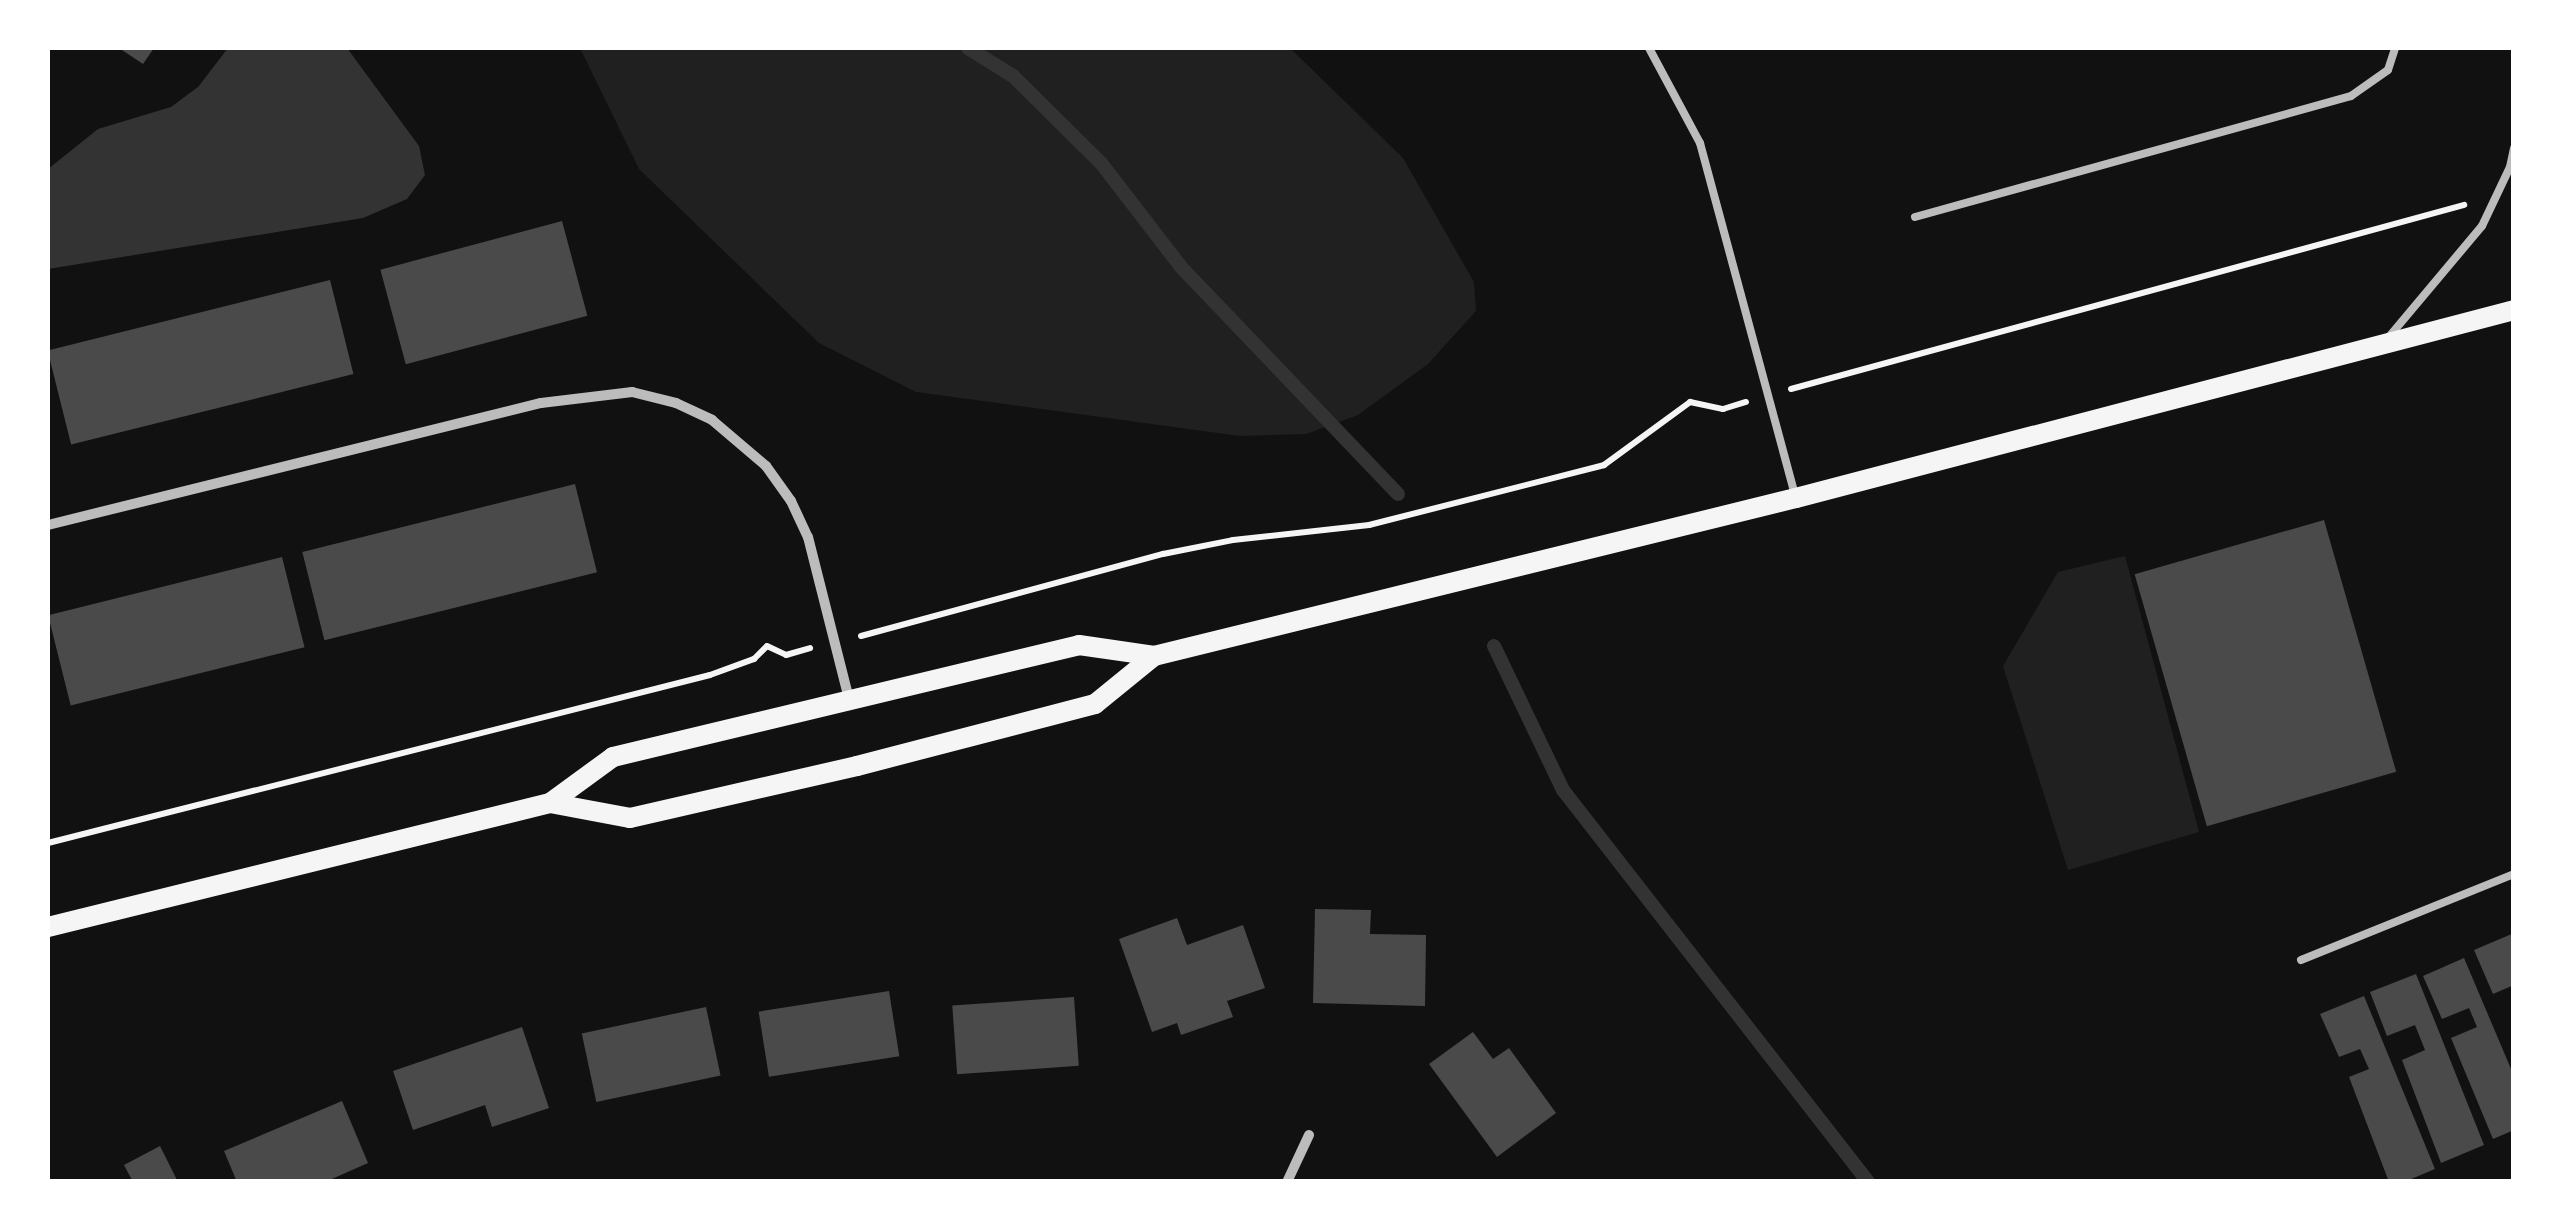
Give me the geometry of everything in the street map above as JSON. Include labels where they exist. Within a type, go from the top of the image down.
[{"type":"main road","points":[[48,927],[550,802],[613,757],[1079,645],[1154,656],[1796,498],[2514,310]]},
{"type":"main road","points":[[550,802],[630,818],[856,766],[1095,704],[1154,656]]},
{"type":"street","points":[[48,525],[541,403],[632,392],[676,402],[712,420],[740,439],[783,490],[808,538],[850,700]]},
{"type":"street","points":[[1287,1182],[1310,1135]]},
{"type":"lane","points":[[1649,48],[1700,143],[1796,498]]},
{"type":"lane","points":[[1915,217],[2350,96],[2388,70],[2396,48]]},
{"type":"lane","points":[[2380,347],[2482,226],[2510,167],[2514,148]]},
{"type":"lane","points":[[2301,960],[2514,874]]},
{"type":"path","points":[[1818,380],[2474,202]]},
{"type":"path","points":[[880,631],[1163,554],[1232,540],[1369,525],[1604,465],[1690,402],[1723,409]]},
{"type":"path","points":[[48,843],[710,676],[754,659],[767,646],[786,654]]},
{"type":"shaded area","points":[[228,48],[347,48],[419,146],[425,175],[407,199],[363,218],[48,269],[48,169],[98,129],[171,107],[198,87]]},
{"type":"shaded area","points":[[580,48],[1290,48],[1403,158],[1474,282],[1476,311],[1428,364],[1358,415],[1306,434],[1240,436],[916,392],[819,343],[639,169]]},
{"type":"shaded area","points":[[2125,556],[2199,832],[2068,870],[2003,666],[2058,572]]},
{"type":"building","points":[[119,48],[154,48],[143,64]]},
{"type":"building","points":[[562,221],[587,316],[406,364],[380,270]]},
{"type":"building","points":[[330,280],[353,374],[71,445],[48,350]]},
{"type":"building","points":[[575,484],[597,572],[324,640],[302,552]]},
{"type":"building","points":[[2324,520],[2396,772],[2207,826],[2135,574]]},
{"type":"building","points":[[282,557],[304,647],[71,706],[48,615]]},
{"type":"building","points":[[1315,909],[1371,910],[1370,934],[1426,935],[1425,1006],[1313,1003]]},
{"type":"building","points":[[1177,918],[1187,945],[1243,925],[1265,988],[1227,1001],[1233,1017],[1181,1035],[1177,1023],[1152,1032],[1119,939]]},
{"type":"building","points":[[2514,933],[2514,985],[2493,994],[2474,950]]},
{"type":"building","points":[[2464,958],[2514,1076],[2514,1130],[2493,1139],[2451,1038],[2477,1027],[2469,1008],[2442,1019],[2423,976]]},
{"type":"building","points":[[2416,974],[2484,1145],[2441,1163],[2402,1060],[2425,1050],[2415,1025],[2387,1036],[2370,992]]},
{"type":"building","points":[[889,991],[899,1056],[769,1077],[759,1012]]},
{"type":"building","points":[[2364,996],[2435,1169],[2404,1182],[2389,1182],[2349,1077],[2369,1069],[2360,1049],[2339,1057],[2320,1014]]},
{"type":"building","points":[[1074,997],[1079,1066],[957,1074],[952,1006]]},
{"type":"building","points":[[706,1007],[721,1075],[596,1102],[582,1033]]},
{"type":"building","points":[[522,1027],[549,1108],[492,1127],[485,1105],[413,1130],[393,1071]]},
{"type":"building","points":[[1473,1032],[1493,1059],[1509,1048],[1556,1113],[1497,1157],[1429,1064]]},
{"type":"building","points":[[342,1101],[368,1163],[325,1182],[237,1182],[224,1151]]},
{"type":"building","points":[[160,1146],[178,1182],[133,1182],[124,1165]]},
{"type":"waterway","points":[[968,48],[1013,76],[1101,163],[1181,267],[1398,494]]},
{"type":"waterway","points":[[1494,646],[1563,790],[1868,1182]]}]
